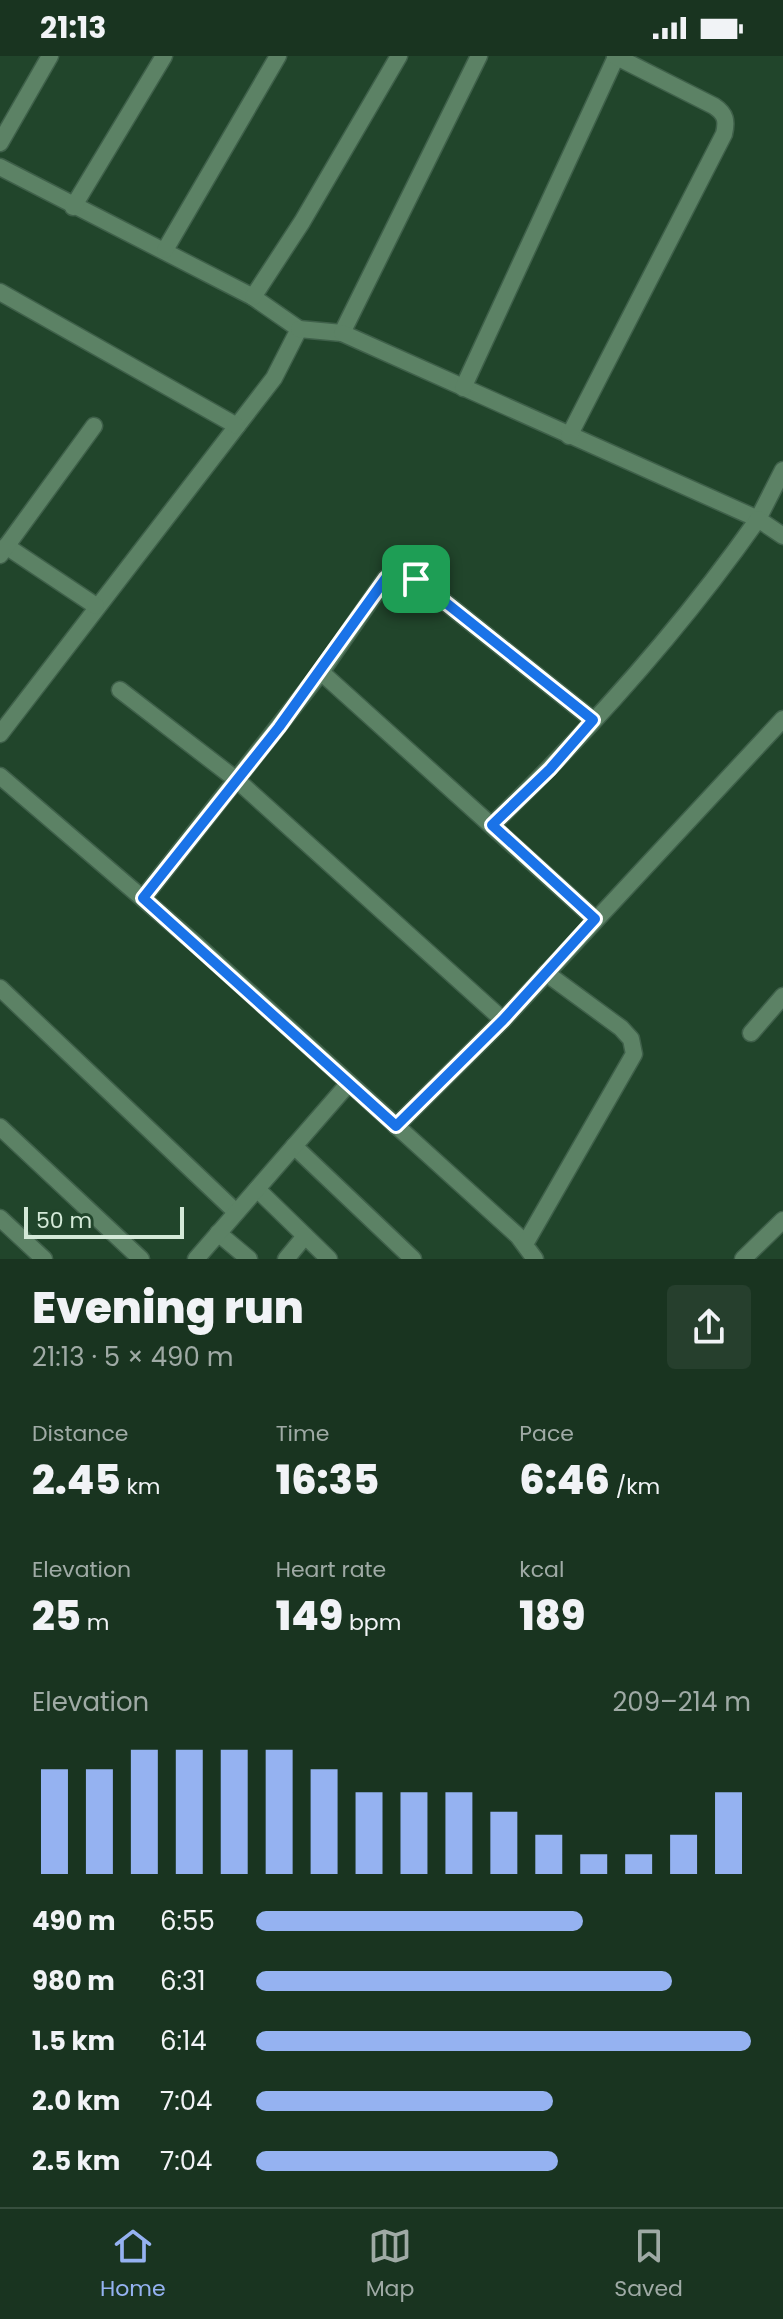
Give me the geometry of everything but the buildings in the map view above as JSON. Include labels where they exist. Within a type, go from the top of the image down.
[{"type":"street","points":[[0,143],[50,56]]},
{"type":"street","points":[[73,207],[164,56]]},
{"type":"street","points":[[165,250],[278,56]]},
{"type":"street","points":[[253,297],[302,222],[399,56]]},
{"type":"street","points":[[342,333],[479,56]]},
{"type":"street","points":[[463,388],[616,56],[714,106],[723,112],[726,122],[724,134],[569,436]]},
{"type":"street","points":[[0,167],[253,297],[299,329],[342,333],[758,519],[783,536]]},
{"type":"street","points":[[0,292],[237,426]]},
{"type":"street","points":[[0,734],[274,378],[299,329]]},
{"type":"street","points":[[94,426],[3,550],[96,606]]},
{"type":"street","points":[[492,825],[550,769],[703,598],[758,519],[783,470]]},
{"type":"street","points":[[143,898],[321,672],[386,578],[400,573],[416,579],[593,720]]},
{"type":"street","points":[[321,672],[595,919]]},
{"type":"street","points":[[120,690],[238,781],[503,1020]]},
{"type":"street","points":[[396,1126],[503,1020],[783,719]]},
{"type":"street","points":[[0,776],[143,898],[349,1083],[525,1244],[535,1259]]},
{"type":"street","points":[[525,1244],[634,1054],[631,1039],[621,1028],[546,973]]},
{"type":"street","points":[[0,988],[236,1212]]},
{"type":"street","points":[[751,1033],[783,996]]},
{"type":"street","points":[[196,1259],[349,1083]]},
{"type":"street","points":[[0,1127],[141,1259]]},
{"type":"street","points":[[294,1146],[413,1259]]},
{"type":"street","points":[[257,1189],[329,1259]]},
{"type":"street","points":[[0,1218],[44,1259]]},
{"type":"street","points":[[743,1259],[783,1220]]},
{"type":"street","points":[[218,1233],[249,1259]]},
{"type":"street","points":[[286,1259],[305,1236]]},
{"type":"route","points":[[400,573],[416,579],[593,720],[550,769],[492,825],[595,919],[503,1020],[396,1126],[143,898],[321,672],[386,578],[400,573]]}]
